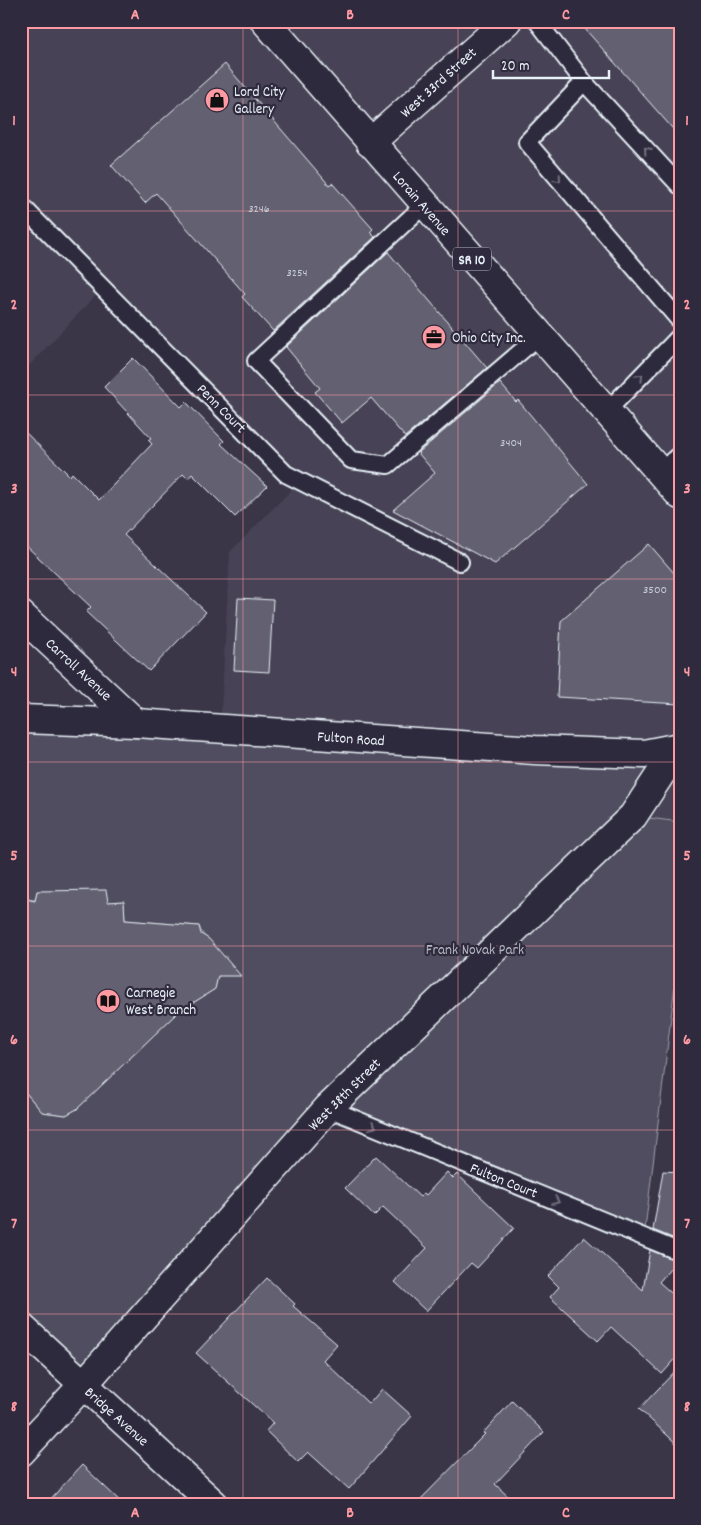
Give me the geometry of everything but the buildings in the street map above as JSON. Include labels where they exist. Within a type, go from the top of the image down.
[{"type":"street","name":"Lorain Avenue","points":[[265,21],[424,205],[680,495]]},
{"type":"street","name":"West 33rd Street","points":[[370,143],[507,21]]},
{"type":"street","name":"Carroll Avenue","points":[[21,615],[136,723]]},
{"type":"street","name":"Fulton Road","points":[[21,720],[136,723],[535,750],[644,754],[678,748]]},
{"type":"street","name":"West 38th Street","points":[[21,1452],[83,1385],[328,1108],[633,816],[678,748]]},
{"type":"street","name":"Bridge Avenue","points":[[21,1327],[214,1504]]},
{"type":"lane","points":[[537,21],[584,82],[680,186]]},
{"type":"lane","points":[[584,82],[527,142],[680,321]]},
{"type":"lane","name":"Penn Court","points":[[21,205],[286,474],[460,562]]},
{"type":"lane","points":[[424,205],[256,361],[352,460],[388,465],[539,336]]},
{"type":"lane","points":[[606,412],[680,336]]},
{"type":"lane","points":[[660,472],[680,454]]},
{"type":"lane","name":"Fulton Court","points":[[328,1108],[680,1252]]},
{"type":"shaded area","points":[[21,21],[680,21],[680,822],[633,816],[220,729],[230,552],[300,481],[103,288],[21,374]]},
{"type":"green space","name":"Frank Novak Park","points":[[21,719],[677,749],[633,816],[680,822],[680,944],[644,1237],[328,1108],[83,1385],[21,1327],[21,1087],[42,1112],[66,1115],[77,1109],[177,1013],[215,989],[218,976],[228,972],[226,956],[220,957],[199,926],[125,920],[124,901],[108,902],[37,891],[35,900],[21,898]]},
{"type":"place","name":"Lord City Gallery","points":[[217,100]]},
{"type":"place","name":"Ohio City Inc.","points":[[434,337]]},
{"type":"place","name":"Carnegie West Branch","points":[[108,1001]]}]
